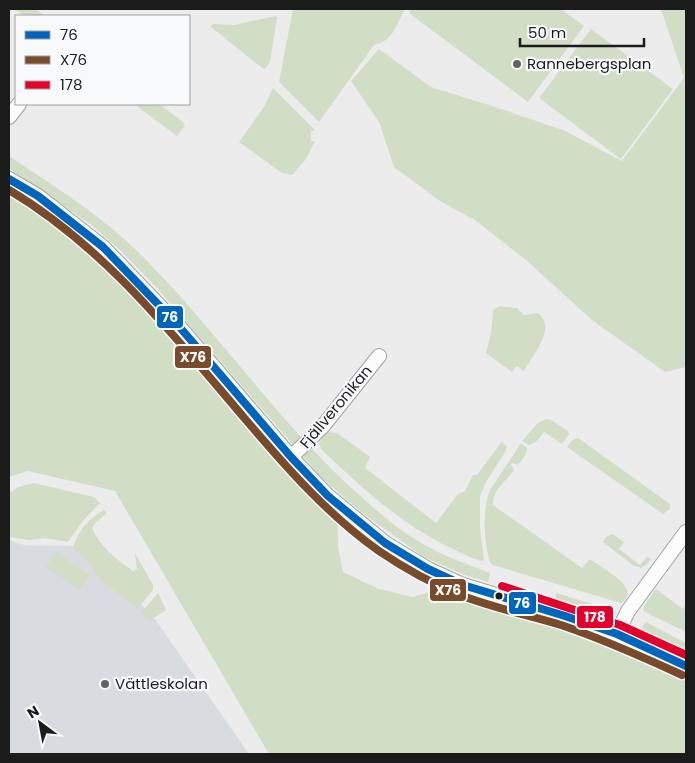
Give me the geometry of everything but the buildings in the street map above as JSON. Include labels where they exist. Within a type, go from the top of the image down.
[{"type":"street","points":[[9,118],[18,105]]},
{"type":"street","points":[[9,179],[38,196],[103,247],[177,324],[291,457],[328,496],[385,543],[428,570],[463,584],[617,634],[686,666]]},
{"type":"street","name":"Fjällveronikan","points":[[291,457],[328,420],[359,378],[379,356]]},
{"type":"street","points":[[617,634],[628,611],[686,532]]},
{"type":"shaded area","name":"Vättleskolan","points":[[9,540],[24,545],[83,546],[152,615],[249,754],[9,754]]},
{"type":"green space","points":[[14,9],[35,9],[44,15],[23,15]]},
{"type":"green space","points":[[293,9],[405,9],[390,36],[386,40],[374,45],[319,122],[279,82]]},
{"type":"green space","name":"Rannebergsplan","points":[[412,9],[561,9],[584,26],[528,102],[409,13]]},
{"type":"green space","points":[[661,9],[686,9],[686,367],[665,372],[592,320],[527,261],[475,220],[440,201],[394,167],[379,122],[351,81],[379,49],[431,87],[563,130],[622,161],[684,78]]},
{"type":"green space","points":[[276,16],[270,62],[265,69],[210,26],[214,24],[234,25]]},
{"type":"green space","points":[[591,29],[673,89],[621,159],[539,98]]},
{"type":"green space","points":[[273,88],[315,130],[311,131],[311,141],[315,141],[306,159],[292,175],[282,173],[239,142],[264,107]]},
{"type":"green space","points":[[135,105],[160,105],[183,122],[185,126],[177,136]]},
{"type":"green space","points":[[9,156],[81,205],[132,246],[200,319],[303,439],[358,494],[394,525],[426,546],[462,563],[490,573],[488,582],[465,575],[424,557],[361,512],[322,478],[157,288],[122,252],[93,226],[10,169]]},
{"type":"green space","points":[[9,194],[46,217],[145,292],[242,411],[338,519],[338,547],[343,572],[379,589],[413,597],[449,586],[658,663],[686,679],[686,754],[269,754],[115,491],[28,471],[9,477]]},
{"type":"green space","points":[[500,306],[517,308],[524,315],[538,313],[543,319],[545,326],[542,342],[524,371],[517,366],[512,372],[486,353],[491,333],[493,310]]},
{"type":"green space","points":[[546,419],[551,420],[568,431],[569,434],[562,444],[544,432],[537,441],[529,445],[522,441],[538,423]]},
{"type":"green space","points":[[329,432],[337,433],[370,457],[365,468],[436,523],[458,494],[465,491],[473,475],[477,475],[502,442],[507,447],[505,452],[486,482],[480,496],[480,528],[484,561],[469,557],[418,530],[368,492],[321,449],[319,444]]},
{"type":"green space","points":[[578,438],[670,504],[670,509],[663,514],[567,447],[572,440]]},
{"type":"green space","points":[[521,443],[527,448],[526,454],[518,465],[512,463],[511,465],[514,470],[497,490],[493,499],[493,505],[582,568],[591,560],[619,579],[625,585],[628,592],[627,597],[621,603],[493,565],[490,562],[486,545],[485,526],[487,498],[490,490]]},
{"type":"green space","points":[[33,483],[94,497],[100,503],[82,522],[68,542],[45,538],[29,540],[9,537],[9,493],[19,487]]},
{"type":"green space","points":[[104,510],[107,513],[92,528],[95,535],[115,558],[133,571],[137,569],[135,553],[153,585],[153,590],[138,608],[104,583],[84,558],[73,548],[77,536],[84,526]]},
{"type":"green space","points":[[612,534],[624,542],[619,549],[640,565],[647,557],[651,559],[641,568],[634,566],[603,542],[606,537]]},
{"type":"green space","points":[[56,552],[90,575],[80,590],[46,567]]},
{"type":"green space","points":[[656,589],[683,609],[686,604],[686,632],[643,611],[644,606]]},
{"type":"green space","points":[[158,593],[166,610],[149,621],[141,613]]},
{"type":"green space","points":[[556,593],[609,609],[603,615],[593,616],[555,602]]},
{"type":"green space","points":[[646,622],[686,643],[686,655],[647,635],[642,627]]},
{"type":"transit line","name":"76","points":[[9,179],[38,196],[103,247],[177,324],[291,457],[328,496],[385,543],[428,569],[463,585],[617,634],[686,666]]},
{"type":"transit line","name":"X76","points":[[9,190],[77,238],[137,295],[193,357],[261,438],[309,490],[342,522],[379,551],[418,575],[458,594],[579,631],[682,675]]},
{"type":"transit line","name":"178","points":[[502,586],[620,625],[686,655]]},
{"type":"place","name":"Rannebergsplan","points":[[517,64]]},
{"type":"place","name":"Vättleskolan","points":[[105,684]]}]
